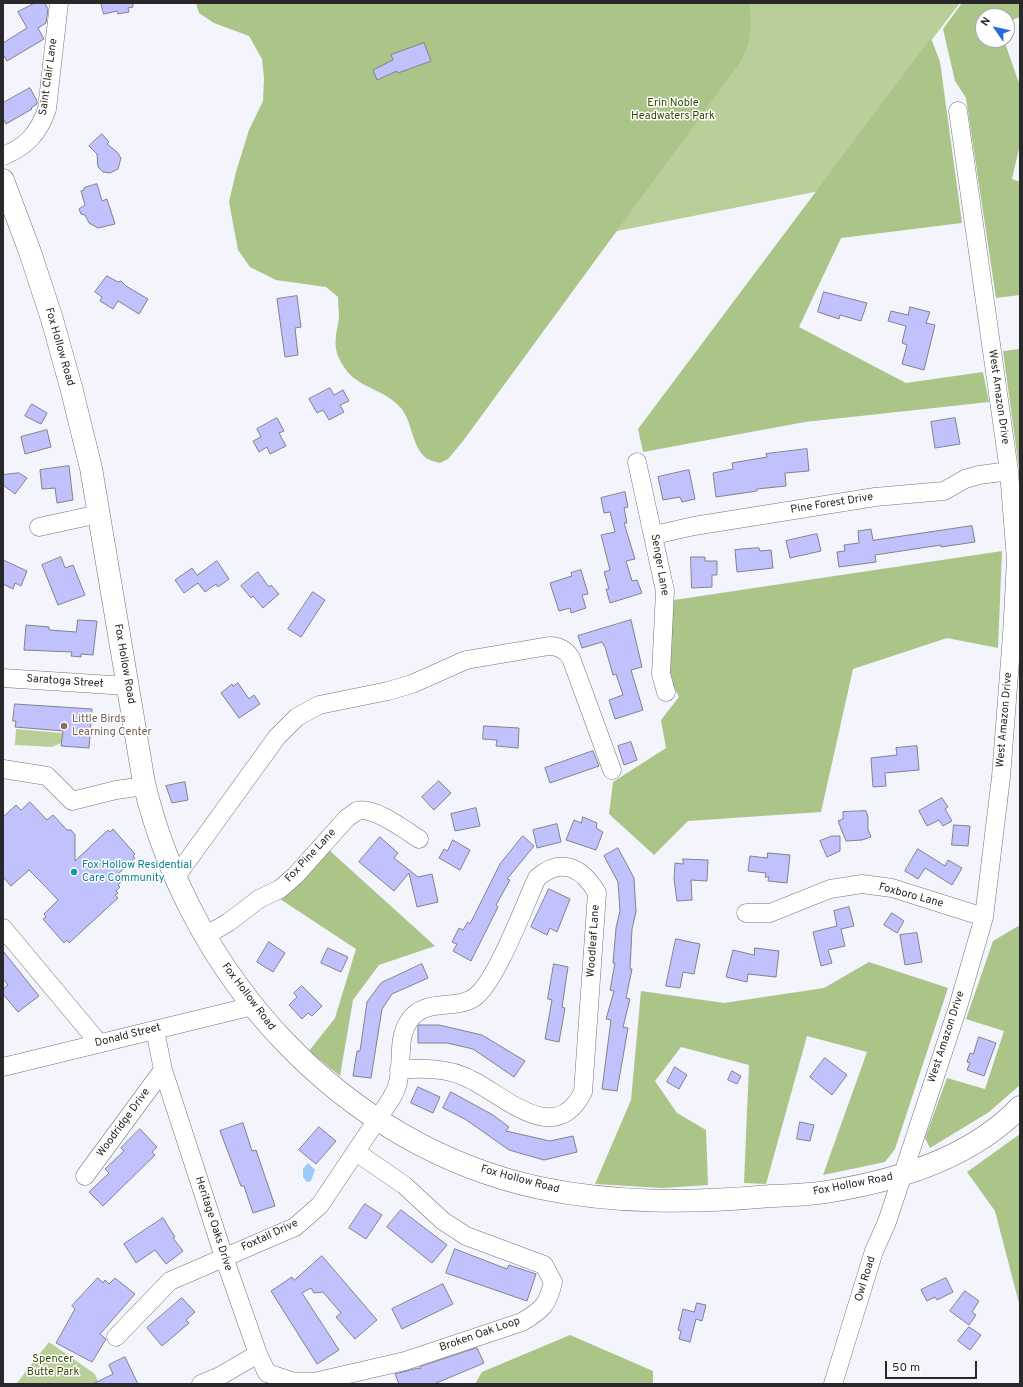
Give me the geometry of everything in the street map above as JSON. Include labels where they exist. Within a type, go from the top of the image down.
[{"type":"main road","name":"Fox Hollow Road","points":[[4,184],[30,252],[71,387],[91,468],[144,786],[156,828],[175,878],[205,936],[228,972],[273,1031],[318,1075],[378,1118],[417,1142],[479,1170],[539,1188],[629,1201],[758,1198],[829,1192],[903,1175],[953,1154],[991,1133],[1020,1107]]},
{"type":"street","name":"Saint Clair Lane","points":[[3,156],[27,143],[43,122],[47,109],[59,3]]},
{"type":"street","name":"West Amazon Drive","points":[[903,1175],[958,1007],[984,917],[1001,777],[1016,560],[1009,471],[958,111]]},
{"type":"street","name":"Senger Lane","points":[[637,462],[665,591],[661,674],[666,692]]},
{"type":"street","name":"Pine Forest Drive","points":[[654,535],[694,526],[875,497],[944,491],[965,479],[979,475],[1009,471]]},
{"type":"street","points":[[39,527],[99,514]]},
{"type":"street","points":[[175,878],[277,737],[297,717],[319,705],[388,691],[412,684],[466,660],[549,646],[556,646],[563,650],[572,658],[612,770]]},
{"type":"street","name":"Saratoga Street","points":[[3,678],[127,686]]},
{"type":"street","points":[[3,769],[47,776],[72,801],[116,790],[144,786]]},
{"type":"street","name":"Fox Pine Lane","points":[[205,936],[229,922],[259,899],[280,889],[294,876],[347,818],[358,811],[368,810],[380,815],[419,839]]},
{"type":"street","name":"Woodleaf Lane","points":[[378,1118],[391,1100],[397,1085],[403,1032],[409,1020],[417,1012],[429,1007],[463,1003],[475,997],[486,986],[495,971],[537,878],[545,871],[554,867],[566,866],[584,875],[591,882],[597,893],[583,1092],[577,1104],[554,1117],[543,1118],[531,1115],[521,1110],[476,1081],[461,1075],[447,1071],[411,1069],[399,1070]]},
{"type":"street","name":"Foxboro Lane","points":[[746,913],[770,913],[830,889],[862,884],[892,888],[984,917]]},
{"type":"street","points":[[3,928],[99,1043]]},
{"type":"street","name":"Donald Street","points":[[3,1067],[253,1006]]},
{"type":"street","name":"Heritage Oaks Drive","points":[[155,1030],[163,1070],[224,1257],[258,1354]]},
{"type":"street","name":"Woodridge Drive","points":[[85,1176],[163,1070]]},
{"type":"street","name":"Foxtail Drive","points":[[116,1337],[170,1281],[296,1227],[308,1217],[320,1205],[378,1118]]},
{"type":"street","name":"Broken Oak Loop","points":[[258,1354],[271,1378],[295,1382],[314,1382],[405,1361],[522,1322],[539,1312],[549,1300],[553,1282],[544,1265],[466,1236],[443,1221],[404,1185],[356,1152]]},
{"type":"street","name":"Owl Road","points":[[833,1384],[874,1251],[887,1222],[903,1175]]},
{"type":"street","points":[[201,1384],[258,1354]]},
{"type":"green space","points":[[196,3],[749,3],[751,27],[746,49],[739,64],[463,441],[448,459],[440,463],[427,459],[421,453],[417,447],[407,419],[400,407],[384,395],[358,381],[344,367],[338,356],[336,346],[339,318],[338,297],[326,287],[276,280],[250,267],[238,250],[229,202],[236,172],[249,130],[263,101],[264,78],[262,59],[249,36],[214,23],[199,13]]},
{"type":"green space","name":"Erin Noble Headwaters Park","points":[[535,3],[960,3],[924,50],[941,167],[592,236]]},
{"type":"green space","points":[[962,3],[1020,3],[1020,17],[1015,19],[1015,8],[975,8],[975,48],[1007,48],[1020,86],[1020,144],[1012,179],[1020,182],[1020,295],[996,298],[966,98],[955,81],[943,29]]},
{"type":"green space","points":[[931,38],[940,62],[962,223],[841,238],[799,327],[906,383],[983,372],[989,402],[805,422],[643,452],[638,429]]},
{"type":"green space","points":[[1020,349],[1020,476],[1003,351]]},
{"type":"green space","points":[[1002,551],[998,648],[947,638],[853,669],[821,812],[688,821],[654,855],[609,814],[613,782],[666,748],[661,720],[679,697],[668,675],[669,640],[674,600]]},
{"type":"green space","points":[[16,729],[62,733],[65,737],[65,743],[52,747],[15,745]]},
{"type":"green space","points":[[329,850],[435,946],[379,965],[353,1000],[340,1076],[309,1051],[335,1018],[356,949],[280,899]]},
{"type":"green space","points":[[1020,925],[1020,1085],[989,1112],[930,1148],[925,1138],[947,1078],[985,1089],[1004,1031],[966,1019],[993,941]]},
{"type":"green space","points":[[869,962],[948,988],[895,1149],[885,1162],[823,1175],[867,1052],[807,1036],[766,1184],[744,1183],[749,1065],[681,1047],[655,1081],[677,1113],[706,1130],[708,1185],[662,1188],[595,1184],[631,1100],[641,991],[724,1003],[824,988]]},
{"type":"green space","points":[[1020,1134],[1020,1307],[995,1211],[967,1172]]},
{"type":"green space","points":[[570,1335],[653,1371],[653,1384],[475,1384],[482,1372]]},
{"type":"green space","name":"Spencer Butte Park","points":[[49,1342],[95,1374],[99,1384],[16,1384]]},
{"type":"water","points":[[308,1163],[315,1170],[311,1181],[307,1182],[303,1177],[303,1169]]},
{"type":"building","points":[[35,3],[45,3],[48,9],[46,23],[38,28],[44,39],[7,61],[3,54],[3,43],[27,28],[18,12]]},
{"type":"building","points":[[101,3],[133,3],[133,7],[128,8],[129,12],[118,14],[117,11],[104,14]]},
{"type":"building","points":[[424,43],[431,61],[398,73],[397,71],[377,80],[373,70],[393,60],[391,55]]},
{"type":"building","points":[[30,88],[37,101],[37,104],[31,108],[32,109],[6,124],[3,118],[3,103]]},
{"type":"building","points":[[102,134],[109,142],[107,144],[117,152],[121,158],[118,169],[110,173],[103,172],[98,167],[97,154],[89,146]]},
{"type":"building","points":[[97,184],[102,201],[107,199],[115,224],[98,228],[89,223],[85,215],[81,214],[79,209],[85,205],[81,191],[84,190],[84,188]]},
{"type":"building","points":[[107,276],[118,282],[121,281],[126,286],[148,299],[139,314],[118,301],[113,309],[100,301],[102,297],[95,292]]},
{"type":"building","points":[[824,292],[867,303],[861,321],[840,315],[839,319],[818,312]]},
{"type":"building","points":[[297,296],[301,327],[295,328],[298,355],[285,357],[277,299]]},
{"type":"building","points":[[910,307],[930,312],[926,323],[935,325],[924,370],[902,364],[907,345],[902,343],[906,326],[888,321],[891,311],[908,315]]},
{"type":"building","points":[[330,388],[334,395],[343,390],[349,401],[340,405],[344,412],[329,420],[323,410],[317,413],[309,399]]},
{"type":"building","points":[[32,404],[47,413],[41,424],[25,416]]},
{"type":"building","points":[[277,418],[284,431],[279,433],[286,446],[270,454],[267,447],[259,452],[253,441],[261,437],[257,429]]},
{"type":"building","points":[[955,418],[960,444],[935,448],[931,422]]},
{"type":"building","points":[[47,430],[51,447],[25,454],[21,437]]},
{"type":"building","points":[[807,449],[809,471],[785,473],[786,486],[757,489],[757,491],[716,497],[713,473],[733,469],[732,463],[767,457],[766,454]]},
{"type":"building","points":[[69,466],[73,500],[57,503],[55,488],[42,489],[40,470]]},
{"type":"building","points":[[689,470],[695,499],[682,502],[680,497],[663,500],[658,477]]},
{"type":"building","points":[[19,473],[27,478],[15,494],[3,485],[3,475]]},
{"type":"building","points":[[625,492],[628,507],[624,508],[627,523],[624,523],[635,559],[626,561],[632,581],[637,580],[642,593],[610,603],[606,589],[609,589],[604,572],[610,570],[601,535],[615,532],[610,512],[604,513],[601,498]]},
{"type":"building","points":[[972,526],[975,542],[941,547],[941,545],[875,555],[876,562],[839,567],[837,552],[845,551],[844,545],[859,543],[858,531],[871,529],[873,540]]},
{"type":"building","points":[[817,534],[821,551],[790,558],[786,541]]},
{"type":"building","points":[[759,548],[760,551],[771,550],[773,568],[737,572],[735,550]]},
{"type":"building","points":[[61,557],[65,568],[73,565],[85,595],[58,605],[42,565]]},
{"type":"building","points":[[691,557],[705,557],[705,561],[717,561],[717,575],[712,575],[712,587],[692,588]]},
{"type":"building","points":[[3,560],[27,571],[21,586],[15,583],[13,589],[3,584]]},
{"type":"building","points":[[217,561],[229,579],[218,587],[216,584],[205,592],[198,583],[184,593],[175,580],[192,568],[197,575]]},
{"type":"building","points":[[581,570],[588,594],[582,595],[586,608],[571,613],[570,608],[559,611],[550,583],[572,576],[571,573]]},
{"type":"building","points":[[258,572],[269,587],[271,585],[279,594],[263,608],[253,596],[251,598],[241,586]]},
{"type":"building","points":[[313,592],[325,600],[301,637],[288,629]]},
{"type":"building","points":[[78,620],[97,621],[93,655],[81,654],[81,657],[71,656],[72,652],[24,650],[26,625],[49,627],[49,630],[76,632]]},
{"type":"building","points":[[631,620],[642,667],[631,670],[643,710],[615,719],[609,700],[623,695],[616,674],[613,675],[605,647],[602,642],[582,648],[578,636]]},
{"type":"building","points":[[238,683],[249,699],[254,695],[260,704],[239,718],[221,693],[232,684],[233,686]]},
{"type":"building","name":"Little Birds Learning Center","points":[[15,704],[92,709],[89,748],[61,746],[63,731],[15,727],[16,721],[13,721]]},
{"type":"building","points":[[484,726],[519,728],[518,748],[496,746],[497,740],[483,739]]},
{"type":"building","points":[[631,742],[637,760],[624,765],[618,746]]},
{"type":"building","points":[[917,746],[919,770],[885,773],[886,786],[873,787],[871,758],[897,755],[896,748]]},
{"type":"building","points":[[593,751],[599,766],[550,783],[545,768]]},
{"type":"building","points":[[439,781],[451,793],[434,810],[422,797]]},
{"type":"building","points":[[185,782],[188,800],[172,803],[166,786]]},
{"type":"building","points":[[942,798],[948,807],[945,809],[952,821],[943,826],[939,820],[927,826],[919,811]]},
{"type":"building","name":"Fox Hollow Residential Care Community","points":[[30,802],[47,820],[53,815],[67,830],[71,830],[75,835],[75,861],[108,830],[110,832],[113,829],[135,854],[133,856],[135,858],[116,876],[121,882],[118,885],[120,887],[116,891],[118,893],[115,895],[118,898],[69,943],[67,940],[64,943],[43,919],[46,917],[44,914],[58,900],[29,870],[11,886],[3,877],[3,817],[16,805],[21,810]]},
{"type":"building","points":[[476,808],[480,826],[455,831],[451,814]]},
{"type":"building","points":[[866,811],[868,817],[868,829],[871,837],[862,840],[846,841],[838,821],[843,819],[843,812]]},
{"type":"building","points":[[583,817],[597,823],[596,828],[603,832],[596,850],[566,840],[574,820],[581,823]]},
{"type":"building","points":[[557,824],[561,842],[537,848],[533,830]]},
{"type":"building","points":[[954,825],[970,826],[968,846],[952,845]]},
{"type":"building","points":[[523,836],[534,846],[507,879],[510,880],[496,905],[498,907],[471,961],[453,951],[457,944],[452,942],[459,928],[463,930],[468,922],[470,924],[500,864]]},
{"type":"building","points":[[832,836],[840,836],[840,851],[827,857],[820,841]]},
{"type":"building","points":[[380,837],[398,853],[394,858],[418,877],[432,874],[438,902],[417,907],[409,873],[394,891],[359,862]]},
{"type":"building","points":[[453,840],[470,850],[460,870],[439,858],[444,849],[447,851]]},
{"type":"building","points":[[618,848],[634,878],[636,912],[632,929],[630,969],[632,969],[626,998],[630,999],[623,1027],[628,1028],[617,1091],[602,1089],[611,1020],[606,1019],[614,991],[610,990],[615,963],[613,963],[616,928],[620,911],[618,882],[604,856]]},
{"type":"building","points":[[918,849],[945,866],[948,860],[962,868],[952,885],[925,868],[918,879],[905,871]]},
{"type":"building","points":[[768,853],[790,855],[787,883],[768,881],[769,877],[765,877],[766,873],[748,871],[750,856],[767,858]]},
{"type":"building","points":[[683,859],[708,860],[707,881],[691,880],[692,900],[677,901],[674,879],[675,863],[683,864]]},
{"type":"building","points":[[549,889],[570,899],[557,932],[550,928],[547,935],[531,927]]},
{"type":"building","points":[[849,907],[854,926],[841,929],[845,946],[828,950],[832,963],[821,966],[813,932],[837,926],[834,911]]},
{"type":"building","points":[[892,913],[904,921],[897,933],[884,925]]},
{"type":"building","points":[[917,933],[922,962],[905,965],[900,935]]},
{"type":"building","points":[[676,939],[700,944],[694,974],[683,972],[680,988],[666,986]]},
{"type":"building","points":[[269,942],[285,953],[273,972],[257,962]]},
{"type":"building","points":[[328,948],[348,957],[341,972],[321,963]]},
{"type":"building","points":[[755,948],[779,951],[776,977],[748,974],[747,982],[726,977],[733,950],[754,955]]},
{"type":"building","points":[[3,951],[39,996],[18,1012],[3,994],[3,989],[8,985],[3,979]]},
{"type":"building","points":[[422,964],[428,978],[392,994],[382,1009],[371,1078],[353,1076],[357,1051],[360,1051],[367,1002],[381,983]]},
{"type":"building","points":[[554,964],[568,967],[562,1007],[565,1008],[559,1042],[545,1039],[552,1000],[548,999]]},
{"type":"building","points":[[302,986],[322,1006],[312,1016],[308,1013],[302,1019],[289,1005],[297,997],[294,993]]},
{"type":"building","points":[[419,1025],[439,1025],[482,1035],[525,1061],[514,1077],[473,1049],[447,1043],[418,1043]]},
{"type":"building","points":[[979,1037],[996,1043],[984,1076],[967,1070],[970,1063],[967,1062],[970,1053],[973,1054]]},
{"type":"building","points":[[825,1058],[847,1075],[832,1095],[810,1077]]},
{"type":"building","points":[[675,1067],[687,1075],[679,1089],[667,1082]]},
{"type":"building","points":[[732,1071],[741,1076],[737,1084],[728,1080]]},
{"type":"building","points":[[418,1087],[440,1097],[433,1113],[411,1103]]},
{"type":"building","points":[[451,1092],[493,1115],[509,1127],[506,1131],[550,1141],[573,1136],[577,1152],[544,1160],[509,1150],[465,1119],[443,1108]]},
{"type":"building","points":[[800,1122],[814,1125],[810,1141],[797,1139]]},
{"type":"building","points":[[243,1123],[252,1151],[256,1150],[275,1206],[253,1213],[244,1186],[241,1186],[220,1131]]},
{"type":"building","points":[[319,1127],[336,1141],[316,1164],[299,1150]]},
{"type":"building","points":[[140,1129],[157,1147],[152,1152],[155,1155],[103,1206],[89,1192],[109,1173],[105,1169],[124,1151],[121,1148]]},
{"type":"building","points":[[365,1204],[382,1215],[366,1239],[349,1228]]},
{"type":"building","points":[[401,1210],[447,1245],[432,1263],[387,1227]]},
{"type":"building","points":[[163,1218],[175,1237],[173,1238],[183,1251],[166,1264],[155,1250],[136,1263],[124,1244]]},
{"type":"building","points":[[455,1249],[507,1269],[509,1265],[536,1274],[527,1301],[446,1273]]},
{"type":"building","points":[[322,1256],[377,1320],[355,1339],[336,1317],[341,1313],[323,1292],[314,1293],[311,1288],[302,1293],[339,1350],[317,1364],[271,1291],[292,1277],[294,1280]]},
{"type":"building","points":[[98,1278],[103,1283],[105,1280],[109,1284],[115,1278],[135,1294],[100,1334],[106,1339],[92,1362],[56,1343],[75,1309],[72,1306]]},
{"type":"building","points":[[946,1278],[953,1292],[937,1300],[935,1297],[927,1301],[921,1290]]},
{"type":"building","points":[[443,1284],[453,1304],[402,1329],[392,1309]]},
{"type":"building","points":[[965,1291],[979,1301],[972,1312],[976,1315],[969,1325],[950,1311]]},
{"type":"building","points":[[182,1298],[195,1312],[186,1320],[189,1323],[162,1346],[147,1328]]},
{"type":"building","points":[[697,1303],[706,1305],[702,1321],[696,1319],[690,1342],[679,1339],[681,1331],[678,1330],[683,1309],[694,1312]]},
{"type":"building","points":[[969,1327],[981,1335],[970,1350],[958,1341]]},
{"type":"building","points":[[477,1348],[484,1363],[434,1384],[399,1384],[395,1374],[418,1368],[420,1369],[420,1367]]},
{"type":"building","points":[[125,1357],[138,1384],[93,1384],[113,1374],[109,1365]]},
{"type":"place","name":"Little Birds Learning Center","points":[[64,726]]},
{"type":"place","name":"Fox Hollow Residential Care Community","points":[[74,872]]}]
